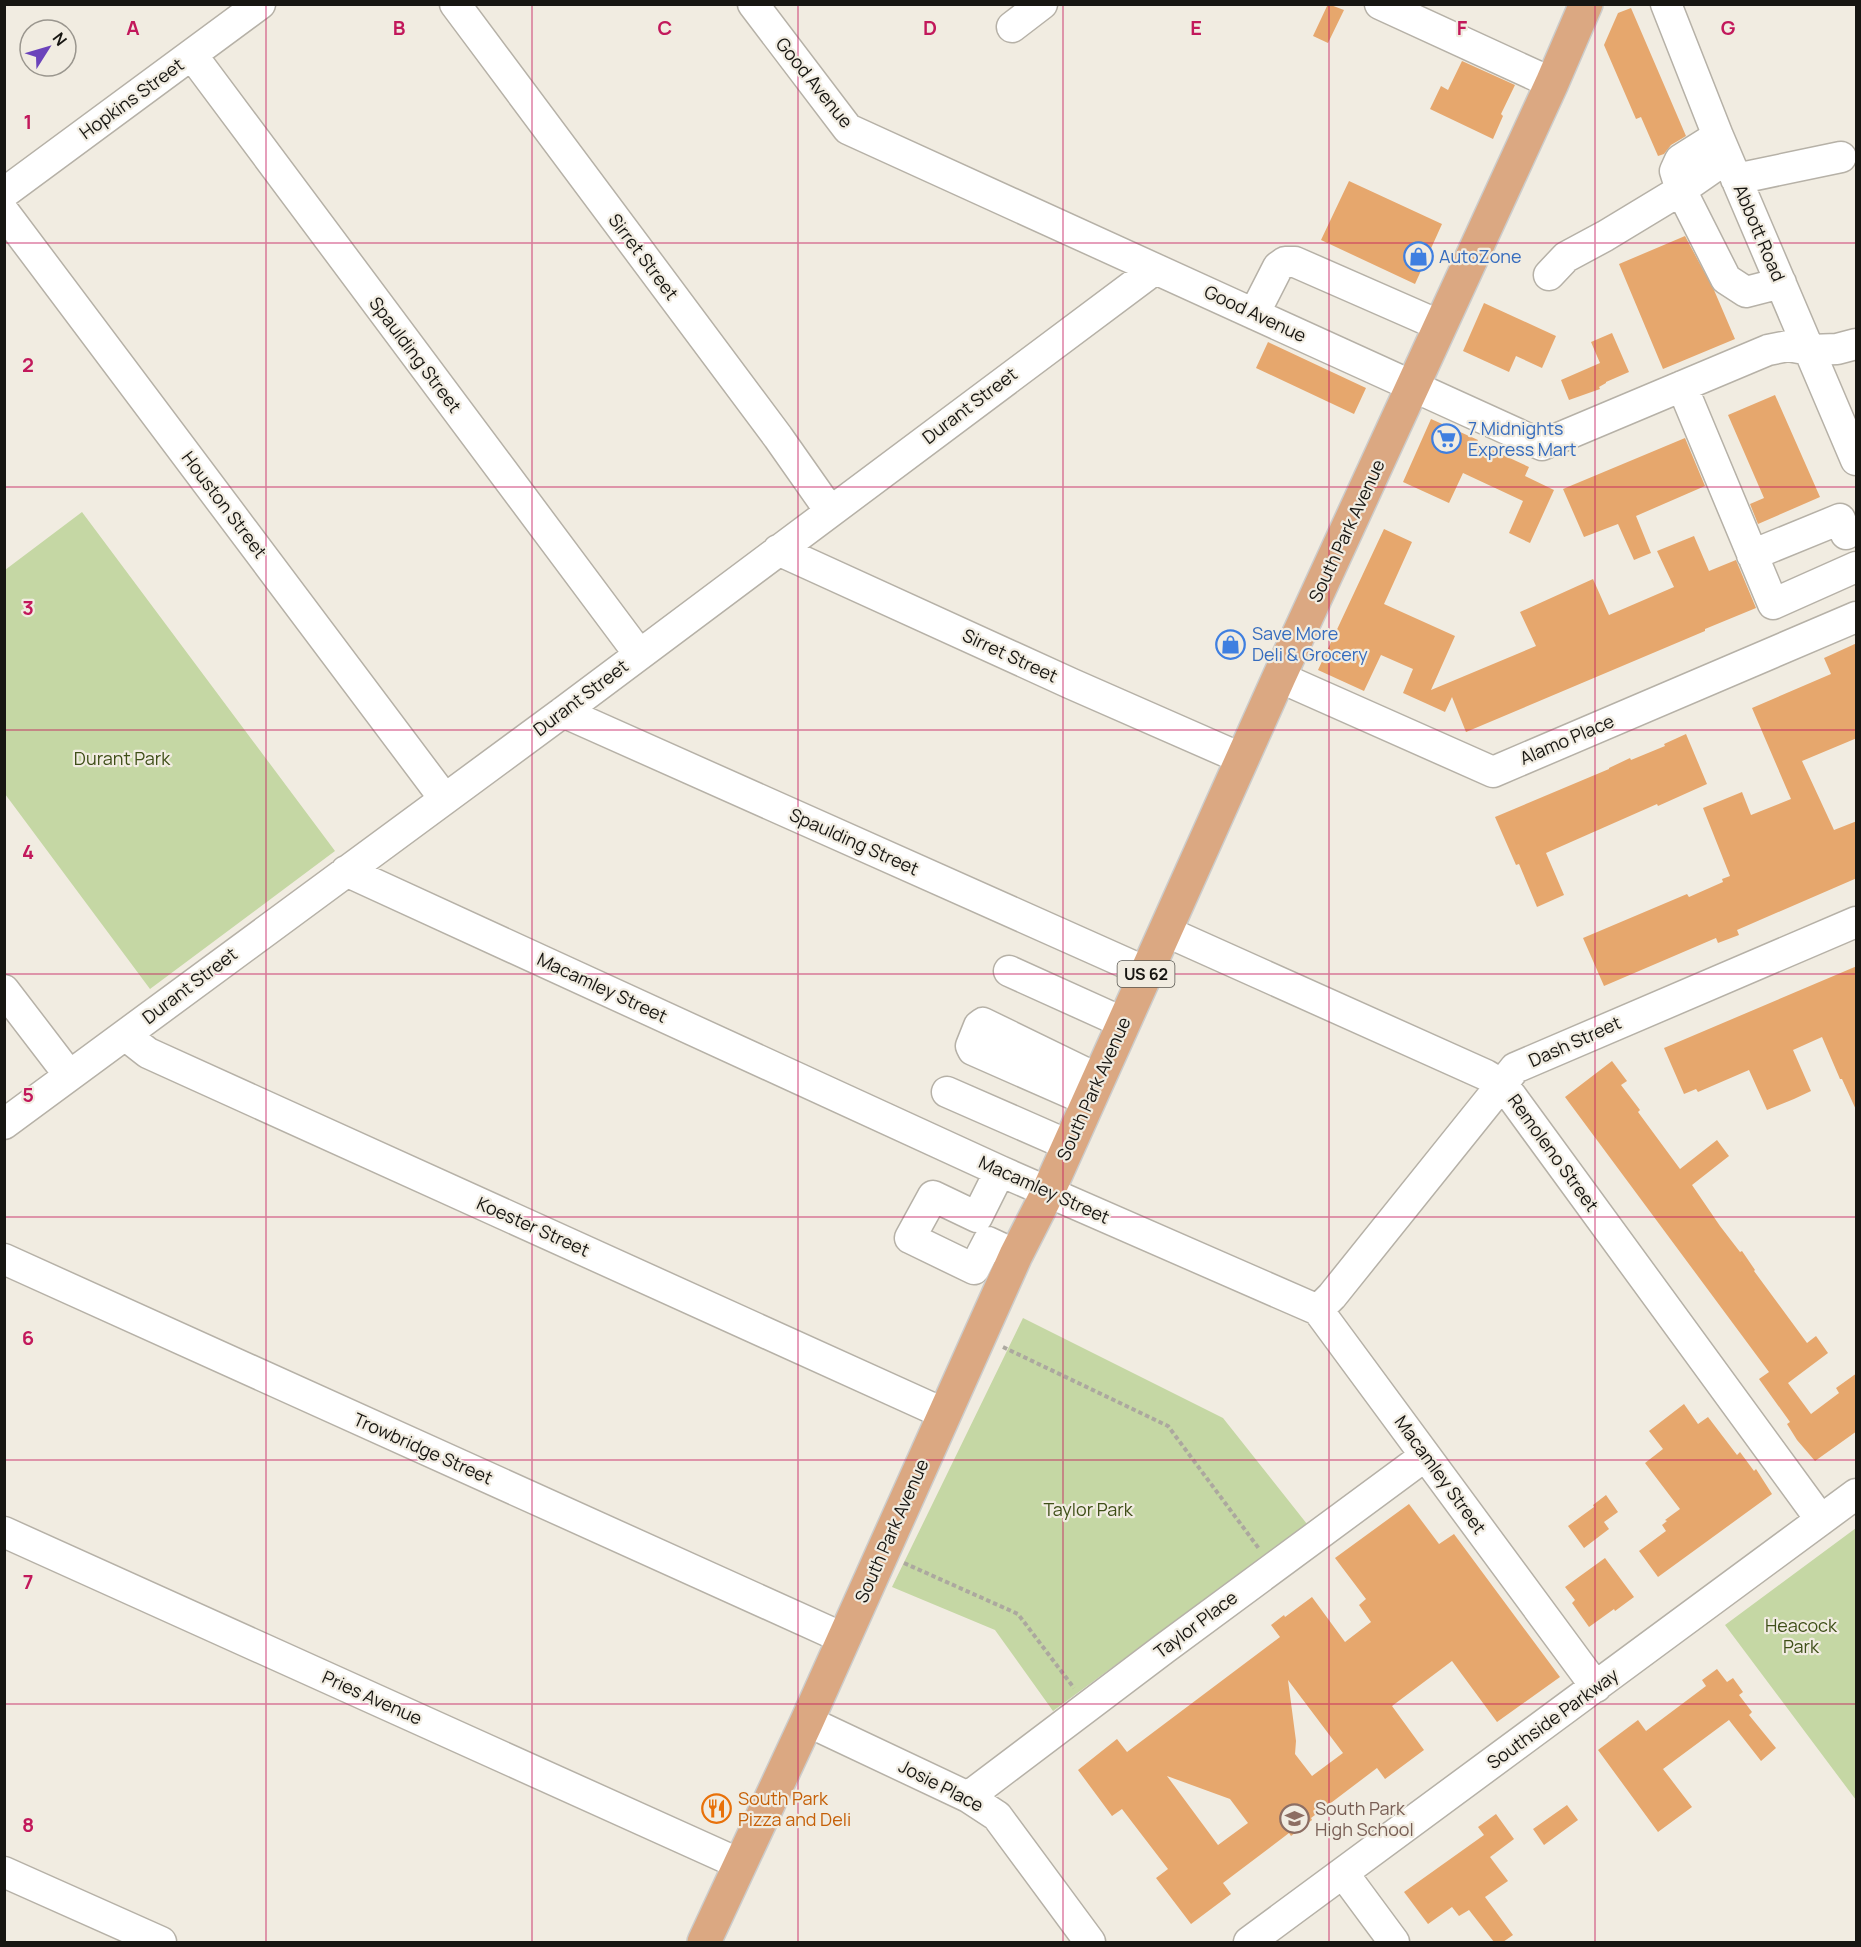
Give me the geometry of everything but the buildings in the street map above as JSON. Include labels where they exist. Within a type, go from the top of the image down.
[{"type":"main road","name":"South Park Avenue","points":[[704,1942],[807,1721],[981,1336],[996,1249],[1048,1192],[1242,759],[1552,83],[1586,4]]},
{"type":"street","name":"Hopkins Street","points":[[6,195],[192,55],[226,14],[260,4]]},
{"type":"street","name":"Sirret Street","points":[[455,4],[778,437],[830,511]]},
{"type":"street","name":"Good Avenue","points":[[753,4],[848,129],[1542,445],[1768,350],[1788,346],[1810,350],[1837,349],[1857,345]]},
{"type":"street","points":[[1012,27],[1042,4]]},
{"type":"street","points":[[1380,4],[1552,83]]},
{"type":"street","name":"Abbott Road","points":[[1666,4],[1727,158],[1857,460]]},
{"type":"street","name":"Spaulding Street","points":[[192,55],[639,654]]},
{"type":"street","points":[[1781,283],[1746,292],[1726,279],[1681,190],[1675,171],[1680,160],[1841,157]]},
{"type":"street","points":[[1549,275],[1566,257],[1681,190]]},
{"type":"street","name":"Houston Street","points":[[6,195],[444,798]]},
{"type":"street","points":[[1254,314],[1278,267],[1285,262],[1295,262],[1441,326]]},
{"type":"street","name":"Durant Street","points":[[4,1124],[563,712],[1155,269]]},
{"type":"street","points":[[1682,386],[1752,555],[1773,604],[1857,565],[1851,532],[1840,519],[1752,555]]},
{"type":"street","name":"Sirret Street","points":[[778,550],[1242,759]]},
{"type":"street","name":"Alamo Place","points":[[1280,678],[1493,772],[1857,617]]},
{"type":"street","name":"Spaulding Street","points":[[563,712],[1146,972]]},
{"type":"street","name":"Macamley Street","points":[[346,871],[1000,1171],[1318,1310],[1596,1687]]},
{"type":"street","name":"Dash Street","points":[[1318,1310],[1332,1296],[1515,1068],[1857,922]]},
{"type":"street","name":"Remoleno Street","points":[[1165,931],[1501,1084],[1520,1106],[1821,1520]]},
{"type":"street","points":[[1010,971],[1124,1023]]},
{"type":"street","points":[[4,990],[69,1075]]},
{"type":"street","points":[[973,1050],[971,1046],[979,1026],[983,1023],[1094,1090]]},
{"type":"street","name":"Koester Street","points":[[125,1035],[148,1053],[945,1414]]},
{"type":"street","points":[[947,1092],[1068,1145]]},
{"type":"street","points":[[996,1249],[933,1196],[910,1238],[974,1269],[996,1249],[1000,1171]]},
{"type":"street","name":"Trowbridge Street","points":[[4,1258],[843,1638]]},
{"type":"street","name":"Taylor Place","points":[[968,1797],[1164,1648],[1425,1456]]},
{"type":"street","name":"Southside Parkway","points":[[1249,1942],[1857,1494]]},
{"type":"street","name":"Pries Avenue","points":[[4,1532],[740,1864]]},
{"type":"street","name":"Josie Place","points":[[807,1721],[968,1797],[997,1816],[1090,1942]]},
{"type":"street","points":[[4,1872],[161,1942]]},
{"type":"street","points":[[1343,1873],[1394,1942]]},
{"type":"path","points":[[981,1336],[1168,1426],[1266,1558]]},
{"type":"path","points":[[882,1553],[1018,1614],[1080,1695]]},
{"type":"green space","name":"Durant Park","points":[[82,512],[335,851],[150,989],[5,794],[5,570]]},
{"type":"green space","name":"Taylor Park","points":[[1023,1318],[1223,1418],[1307,1524],[1053,1711],[995,1630],[892,1587]]},
{"type":"green space","name":"Heacock Park","points":[[1856,1528],[1856,1800],[1725,1625]]},
{"type":"place","name":"AutoZone","points":[[1418,257]]},
{"type":"place","name":"7 Midnights Express Mart","points":[[1447,439]]},
{"type":"place","name":"Save More Deli & Grocery","points":[[1231,644]]},
{"type":"place","name":"South Park Pizza and Deli","points":[[717,1809]]},
{"type":"place","name":"South Park High School","points":[[1294,1819]]}]
